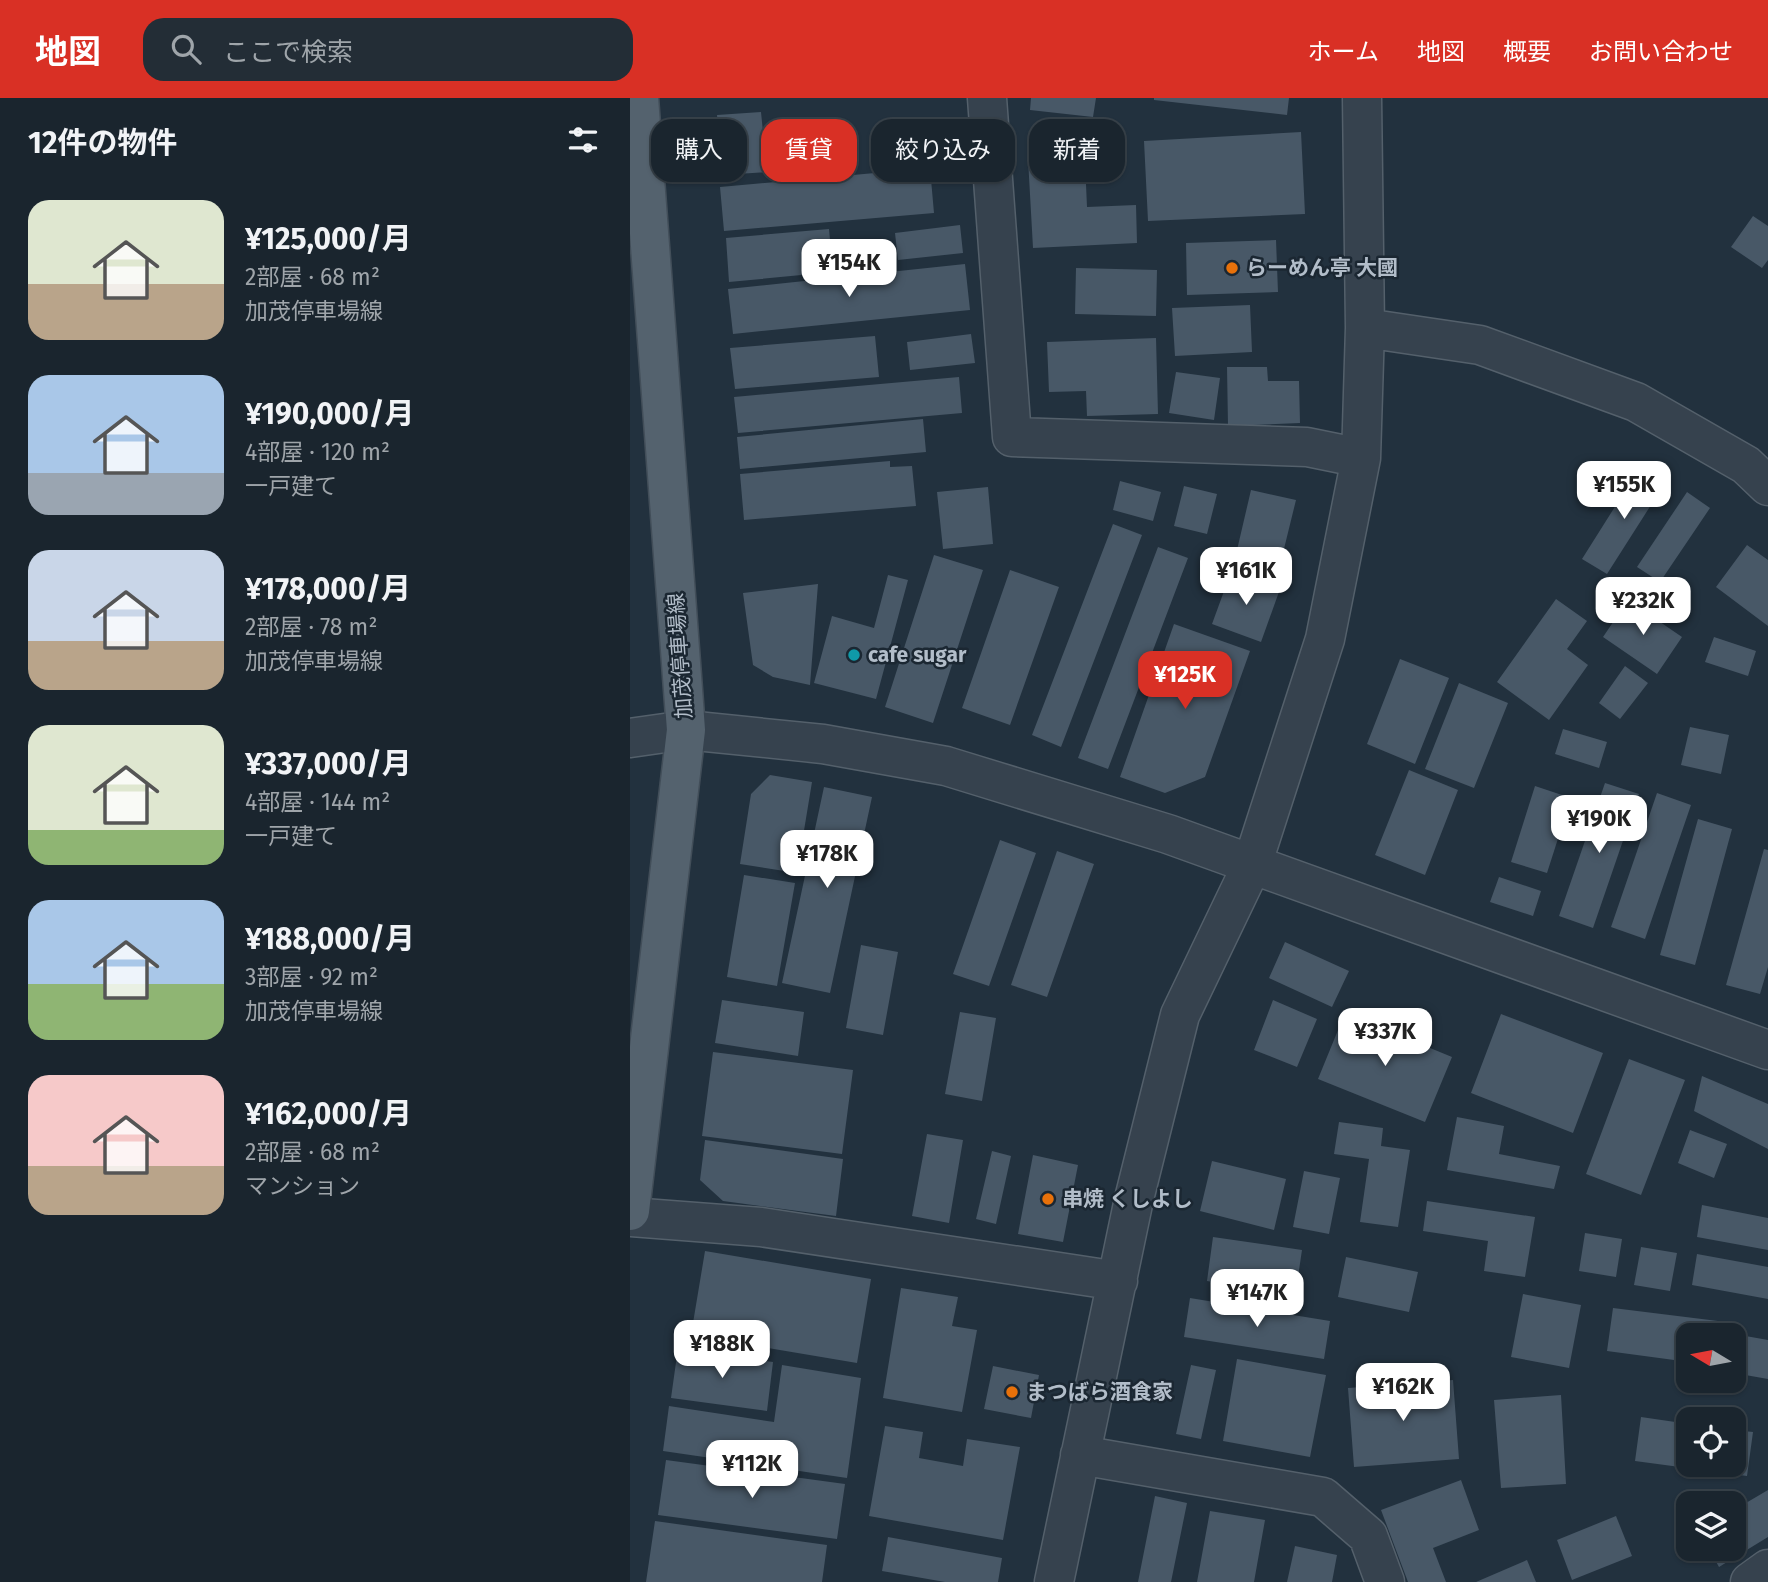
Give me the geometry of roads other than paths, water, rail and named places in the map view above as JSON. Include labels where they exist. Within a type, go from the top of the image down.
[{"type":"main road","name":"加茂停車場線","points":[[630,1214],[686,730],[639,98]]},
{"type":"street","points":[[987,98],[1012,437],[1307,447],[1361,458]]},
{"type":"street","points":[[1054,1582],[1134,1199],[1180,1015],[1252,865],[1325,639],[1361,458],[1365,328],[1362,98]]},
{"type":"street","points":[[1365,328],[1480,345],[1636,402],[1746,466],[1768,486]]},
{"type":"street","points":[[630,738],[686,730],[823,744],[946,766],[1168,834],[1768,1050]]},
{"type":"street","points":[[630,1214],[761,1227],[1118,1281]]},
{"type":"street","points":[[1080,1455],[1323,1497],[1368,1536],[1385,1582]]},
{"type":"street","points":[[1750,1582],[1768,1569]]},
{"type":"place","name":"らーめん亭 大國","points":[[1232,268]]},
{"type":"place","name":"cafe sugar","points":[[854,655]]},
{"type":"place","name":"串焼 くしよし","points":[[1048,1199]]},
{"type":"place","name":"まつばら酒食家","points":[[1012,1392]]}]
